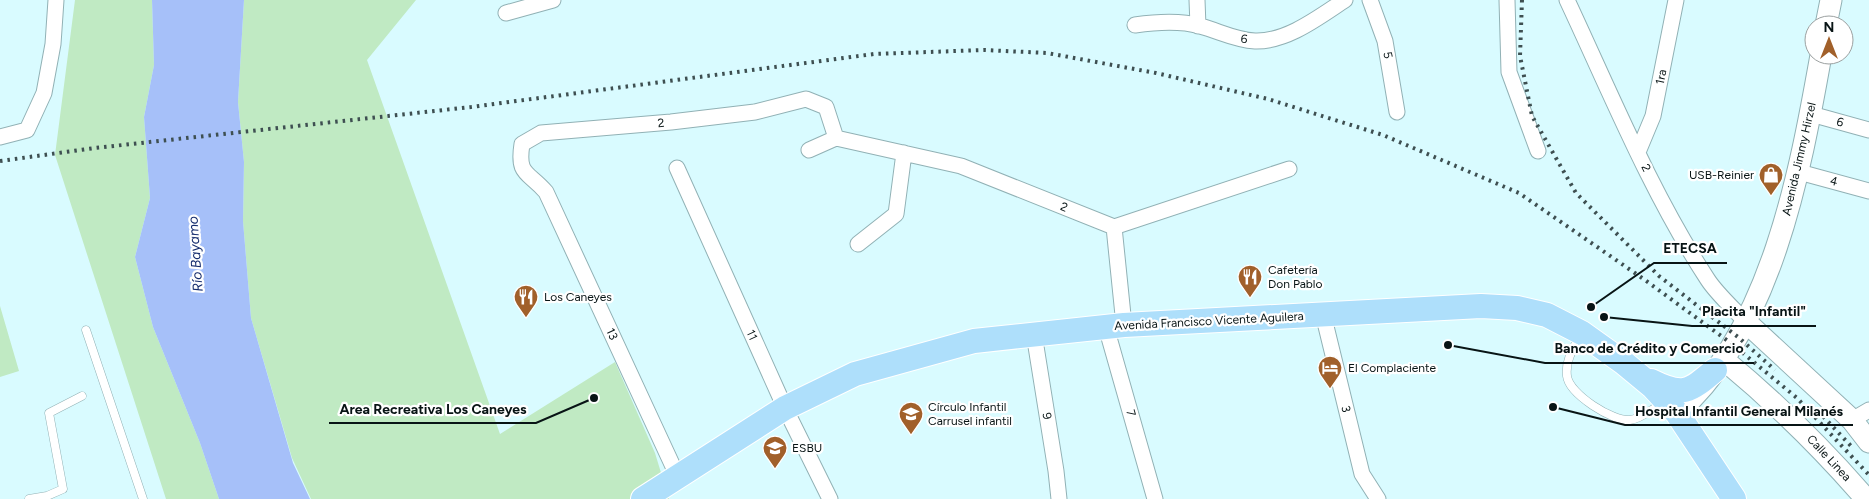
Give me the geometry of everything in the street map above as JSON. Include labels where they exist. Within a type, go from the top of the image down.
[{"type":"main road","points":[[1828,15],[1831,0]]},
{"type":"main road","name":"Avenida Jimmy Hirzel","points":[[1672,407],[1692,400],[1719,364],[1746,322],[1788,216],[1799,172],[1819,65]]},
{"type":"main road","name":"Avenida Francisco Vicente Aguilera","points":[[643,499],[785,408],[855,374],[974,342],[1115,326],[1431,307],[1481,306],[1517,308],[1547,315],[1582,332],[1642,377],[1672,407],[1734,499]]},
{"type":"main road","points":[[1746,322],[1860,415],[1869,442]]},
{"type":"main road","points":[[1642,377],[1669,390],[1691,390],[1719,364]]},
{"type":"main road","name":"Calle Linea","points":[[1719,364],[1776,403],[1829,456],[1866,499]]},
{"type":"street","points":[[0,137],[27,130],[44,93],[53,44],[56,0]]},
{"type":"street","points":[[506,13],[553,0]]},
{"type":"street","points":[[1197,0],[1198,26]]},
{"type":"street","name":"6","points":[[1135,24],[1161,22],[1198,26],[1230,38],[1257,41],[1284,36],[1345,0]]},
{"type":"street","name":"5","points":[[1370,0],[1385,41],[1397,112]]},
{"type":"street","points":[[1507,0],[1509,72],[1538,151]]},
{"type":"street","name":"2","points":[[1567,0],[1638,152],[1709,282],[1746,322]]},
{"type":"street","name":"1ra","points":[[1638,152],[1653,116],[1676,0]]},
{"type":"street","name":"2","points":[[546,192],[527,175],[519,162],[522,144],[541,133],[671,122],[755,112],[806,99],[826,106],[836,138],[961,166],[1114,227]]},
{"type":"street","name":"6","points":[[1811,114],[1869,130]]},
{"type":"street","points":[[809,150],[836,138]]},
{"type":"street","points":[[858,244],[896,214],[904,153]]},
{"type":"street","name":"11","points":[[677,168],[785,408],[830,499]]},
{"type":"street","points":[[1114,227],[1289,169]]},
{"type":"street","name":"4","points":[[1799,172],[1869,191]]},
{"type":"street","name":"13","points":[[546,192],[677,476]]},
{"type":"street","name":"7","points":[[1114,227],[1115,326],[1155,499]]},
{"type":"street","name":"3","points":[[1323,314],[1362,474],[1378,499]]},
{"type":"street","name":"9","points":[[1034,334],[1056,472],[1058,499]]},
{"type":"lane","points":[[86,330],[143,499]]},
{"type":"lane","points":[[1582,332],[1568,360],[1567,377],[1571,388],[1613,418],[1632,420],[1672,407]]},
{"type":"lane","points":[[29,499],[47,496],[63,489],[49,413],[82,396]]},
{"type":"green space","points":[[75,0],[152,0],[154,65],[144,117],[150,198],[135,257],[153,327],[200,443],[219,499],[166,499],[55,155]]},
{"type":"green space","points":[[244,0],[416,0],[367,60],[500,434],[615,362],[655,453],[669,499],[311,499],[292,458],[251,318],[243,221],[244,162],[238,102]]},
{"type":"green space","points":[[0,306],[19,371],[0,377]]},
{"type":"water","name":"Río Bayamo","points":[[152,0],[244,0],[238,102],[244,162],[243,221],[251,318],[293,463],[310,499],[219,499],[200,443],[153,327],[135,257],[150,198],[144,117],[154,65]]},
{"type":"railway","points":[[1522,0],[1520,56],[1532,116],[1576,193],[1659,276],[1738,337],[1775,370]]},
{"type":"railway","points":[[0,161],[95,148],[471,107],[874,54],[984,50],[1047,53],[1156,73],[1268,99],[1383,135],[1519,193],[1645,280],[1732,344],[1797,398],[1869,475]]},
{"type":"railway","points":[[1818,411],[1851,446]]},
{"type":"place","name":"USB-Reinier","points":[[1771,196]]},
{"type":"place","name":"Cafetería Don Pablo","points":[[1250,298]]},
{"type":"place","name":"ETECSA","points":[[1591,307]]},
{"type":"place","name":"Placita \"Infantil\"","points":[[1604,317]]},
{"type":"place","name":"Los Caneyes","points":[[526,318]]},
{"type":"place","name":"Banco de Crédito y Comercio","points":[[1448,345]]},
{"type":"place","name":"El Complaciente","points":[[1330,389]]},
{"type":"place","name":"Area Recreativa Los Caneyes","points":[[594,398]]},
{"type":"place","name":"Hospital Infantil General Milanés","points":[[1553,407]]},
{"type":"place","name":"Círculo Infantil Carrusel infantil","points":[[911,435]]},
{"type":"place","name":"ESBU","points":[[775,469]]}]
